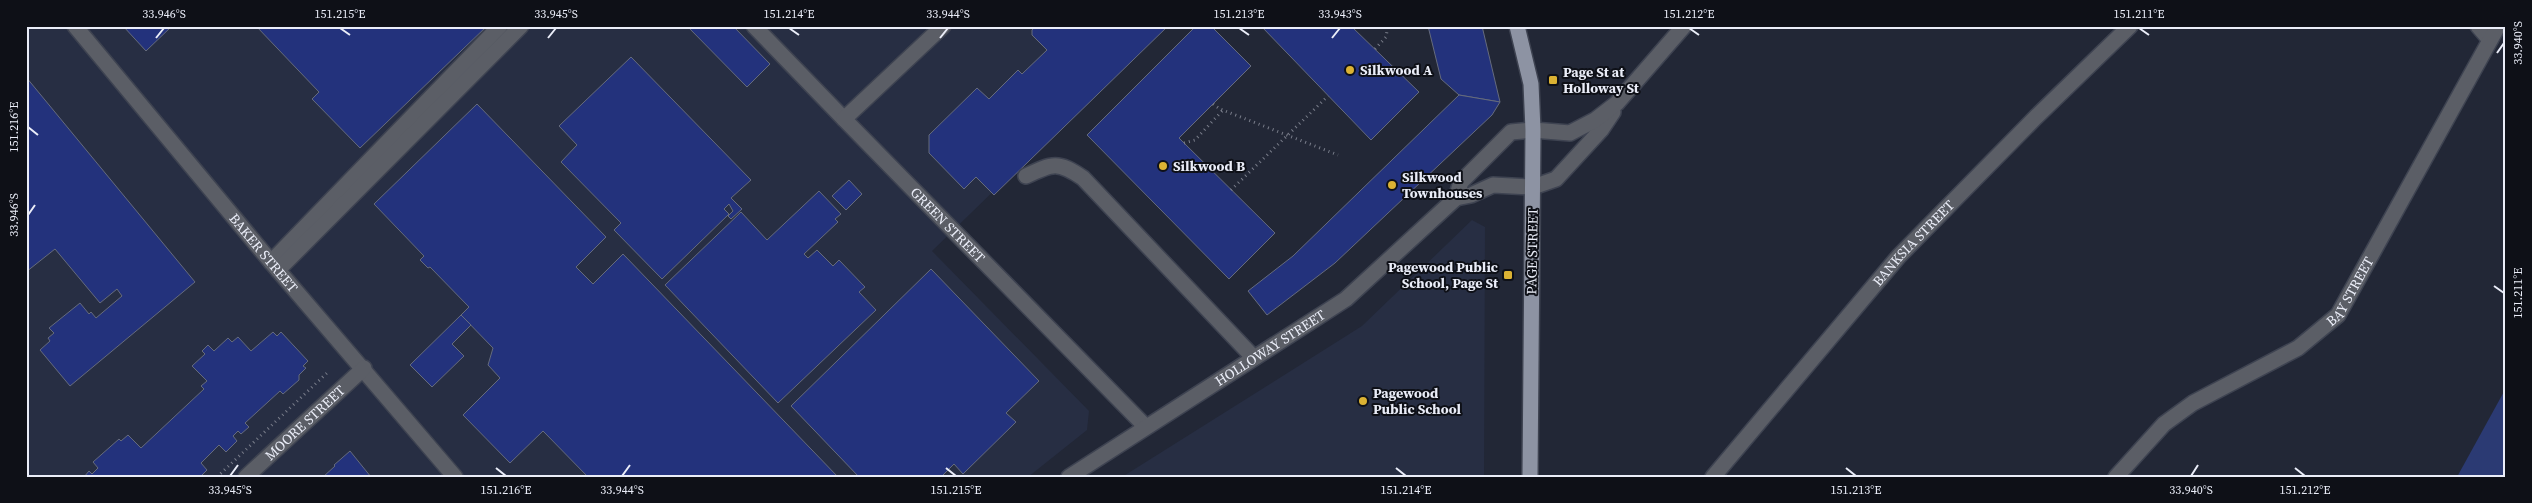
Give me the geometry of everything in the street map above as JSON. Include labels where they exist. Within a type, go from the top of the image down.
[{"type":"main road","name":"PAGE STREET","points":[[1516,26],[1531,84],[1533,130],[1530,477]]},
{"type":"street","name":"BAKER STREET","points":[[75,26],[274,266],[364,368],[455,477]]},
{"type":"street","points":[[274,266],[500,26]]},
{"type":"street","points":[[274,266],[521,26]]},
{"type":"street","name":"GREEN STREET","points":[[754,26],[1146,426]]},
{"type":"street","points":[[844,119],[942,26]]},
{"type":"street","name":"HOLLOWAY STREET","points":[[1456,198],[1471,195],[1493,185],[1533,187],[1556,179],[1601,130],[1617,104],[1684,26]]},
{"type":"street","name":"BANKSIA STREET","points":[[1713,477],[1899,256],[2036,117],[2130,26]]},
{"type":"street","points":[[2478,26],[2490,40]]},
{"type":"street","name":"BAY STREET","points":[[2116,477],[2164,424],[2193,403],[2298,348],[2338,315],[2498,26]]},
{"type":"street","name":"HOLLOWAY STREET","points":[[1068,477],[1346,299],[1456,198],[1461,182],[1511,132],[1533,130],[1570,133],[1582,128],[1617,104]]},
{"type":"street","points":[[1026,176],[1047,166],[1066,167],[1083,178],[1254,358]]},
{"type":"street","name":"MOORE STREET","points":[[246,477],[364,368]]},
{"type":"path","points":[[1374,49],[1386,37],[1388,26]]},
{"type":"path","points":[[1231,190],[1328,96]]},
{"type":"path","points":[[1213,104],[1223,110],[1338,155]]},
{"type":"path","points":[[1184,143],[1195,140],[1223,110]]},
{"type":"path","points":[[217,477],[328,372]]},
{"type":"shaded area","points":[[26,26],[1163,26],[932,251],[1089,411],[1087,430],[1028,477],[26,477]]},
{"type":"shaded area","name":"Pagewood Public School","points":[[1472,220],[1485,227],[1484,477],[1122,477],[1362,326]]},
{"type":"shaded area","points":[[2506,388],[2506,477],[2457,477]]},
{"type":"building","points":[[123,26],[172,26],[146,51]]},
{"type":"building","points":[[256,26],[487,26],[360,148],[312,99],[319,92]]},
{"type":"building","points":[[687,26],[733,26],[770,64],[747,87]]},
{"type":"building","points":[[1036,26],[1168,26],[994,195],[976,177],[964,189],[929,153],[929,135],[977,88],[989,99],[1018,70],[1022,74],[1047,50],[1032,35],[1032,30]]},
{"type":"building","name":"Silkwood B","points":[[1196,26],[1211,26],[1251,66],[1179,138],[1275,233],[1229,279],[1087,135]]},
{"type":"building","name":"Silkwood A","points":[[1261,26],[1351,26],[1419,92],[1371,140]]},
{"type":"building","points":[[1428,26],[1482,26],[1500,102],[1459,95],[1441,79]]},
{"type":"building","points":[[631,57],[751,180],[731,198],[742,209],[731,219],[728,216],[733,211],[729,204],[724,209],[729,214],[662,279],[614,230],[621,223],[561,162],[577,145],[559,126]]},
{"type":"building","points":[[26,77],[195,282],[70,386],[40,350],[50,341],[48,338],[54,333],[49,328],[80,303],[89,314],[91,312],[96,318],[122,296],[117,289],[100,303],[55,249],[26,272]]},
{"type":"building","name":"Silkwood Townhouses","points":[[1459,95],[1500,102],[1492,115],[1335,263],[1267,315],[1248,291],[1293,256]]},
{"type":"building","points":[[477,104],[606,237],[576,267],[593,284],[623,254],[838,477],[588,477],[543,431],[510,463],[463,415],[500,378],[488,365],[493,348],[461,315],[469,307],[430,267],[428,268],[420,260],[424,256],[374,204]]},
{"type":"building","points":[[849,180],[862,194],[846,210],[832,196]]},
{"type":"building","points":[[819,191],[841,214],[835,219],[838,222],[804,254],[808,258],[817,250],[833,266],[839,260],[865,287],[859,292],[876,310],[778,403],[665,285],[741,212],[767,240]]},
{"type":"building","points":[[931,269],[1039,381],[1006,413],[1016,422],[963,474],[954,464],[941,477],[859,477],[791,406]]},
{"type":"building","points":[[461,315],[471,325],[452,344],[464,356],[432,387],[410,365]]},
{"type":"building","points":[[273,332],[277,336],[281,332],[308,361],[303,366],[306,368],[299,375],[299,380],[283,394],[280,391],[245,423],[249,427],[241,434],[238,431],[233,436],[237,441],[226,452],[219,445],[201,463],[207,470],[200,477],[84,477],[89,471],[92,474],[98,468],[93,462],[119,439],[121,441],[128,435],[141,448],[204,389],[201,386],[207,381],[192,366],[205,354],[202,351],[208,345],[214,351],[228,338],[232,342],[238,337],[251,351]]},
{"type":"building","points":[[350,451],[371,477],[323,477],[334,465]]},
{"type":"place","name":"Silkwood A","points":[[1350,70]]},
{"type":"place","name":"Page St at Holloway St","points":[[1553,80]]},
{"type":"place","name":"Silkwood B","points":[[1163,166]]},
{"type":"place","name":"Silkwood Townhouses","points":[[1392,185]]},
{"type":"place","name":"Pagewood Public School, Page St","points":[[1508,275]]},
{"type":"place","name":"Pagewood Public School","points":[[1363,401]]}]
